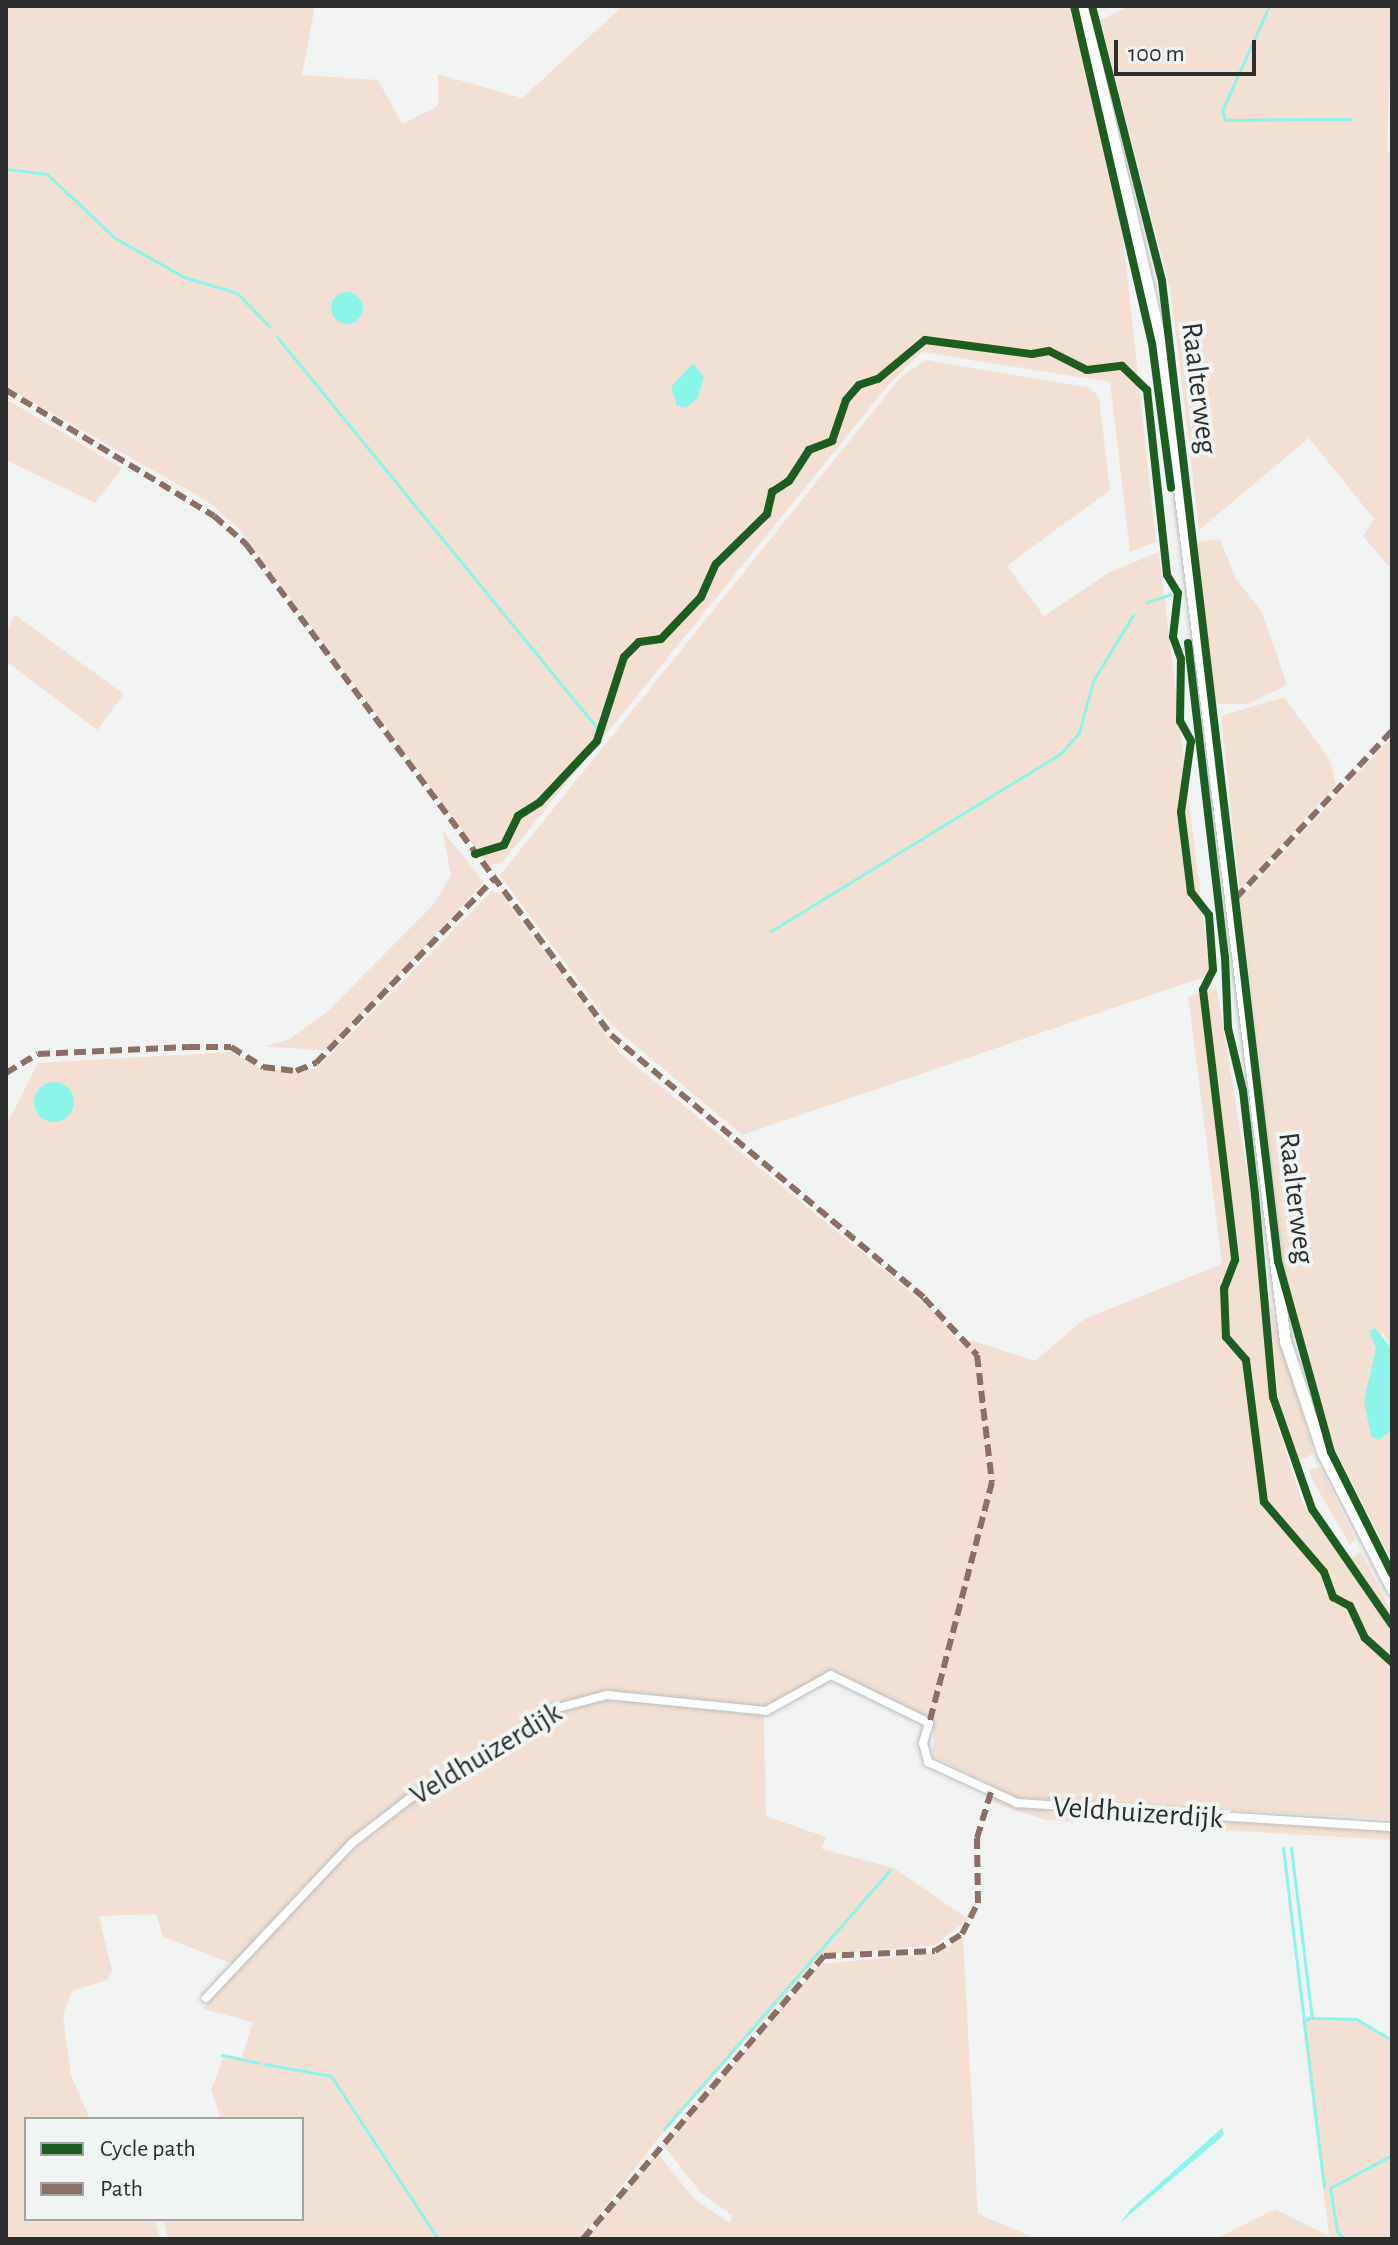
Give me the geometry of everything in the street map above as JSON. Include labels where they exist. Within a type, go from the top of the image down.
[{"type":"main road","name":"Raalterweg","points":[[1083,6],[1161,343],[1285,1341],[1323,1454],[1392,1589]]},
{"type":"street","name":"Veldhuizerdijk","points":[[206,1998],[352,1843],[409,1799],[502,1748],[554,1709],[607,1695],[766,1711],[831,1675],[929,1723],[923,1743],[928,1762],[1017,1803],[1392,1827]]},
{"type":"shaded area","points":[[6,6],[315,6],[302,75],[378,80],[402,124],[438,106],[438,74],[522,98],[623,6],[1069,6],[1120,209],[1156,542],[1130,552],[1110,382],[922,352],[888,385],[502,863],[488,865],[240,530],[207,501],[6,387]]},
{"type":"shaded area","points":[[1130,6],[1392,6],[1387,151],[1392,156],[1392,570],[1363,536],[1374,519],[1309,438],[1199,530],[1171,293],[1100,20]]},
{"type":"shaded area","points":[[926,360],[1090,388],[1099,397],[1110,490],[1007,566],[1044,616],[1110,572],[1159,552],[1210,975],[742,1135],[611,1025],[500,875],[901,377]]},
{"type":"shaded area","points":[[6,399],[122,468],[95,503],[6,460]]},
{"type":"shaded area","points":[[1220,539],[1236,579],[1262,612],[1287,685],[1248,704],[1214,704],[1195,542]]},
{"type":"shaded area","points":[[15,615],[124,694],[97,730],[6,661],[6,631]]},
{"type":"shaded area","points":[[1284,697],[1330,760],[1336,785],[1240,891],[1221,716]]},
{"type":"shaded area","points":[[1392,737],[1392,1349],[1382,1332],[1364,1401],[1379,1440],[1392,1430],[1392,1561],[1334,1447],[1286,1290],[1240,899]]},
{"type":"shaded area","points":[[442,830],[484,882],[329,1051],[264,1046],[288,1040],[328,1011],[434,904],[451,875]]},
{"type":"shaded area","points":[[492,891],[501,894],[619,1052],[932,1310],[960,1343],[974,1341],[1035,1361],[1084,1319],[1222,1264],[1188,996],[1217,989],[1251,1196],[1271,1406],[1303,1504],[1392,1630],[1392,1819],[1019,1798],[933,1756],[934,1720],[831,1673],[767,1708],[629,1692],[565,1700],[351,1841],[233,1964],[163,1937],[156,1914],[99,1916],[112,1971],[107,1980],[72,1991],[63,2015],[71,2075],[89,2117],[24,2117],[24,2221],[156,2221],[160,2239],[6,2239],[6,1126],[38,1063],[231,1052],[262,1070],[316,1069]]},
{"type":"shaded area","points":[[1266,1289],[1314,1454],[1295,1462],[1279,1401]]},
{"type":"shaded area","points":[[1321,1467],[1355,1539],[1350,1545],[1313,1481],[1309,1470]]},
{"type":"shaded area","points":[[1361,1552],[1392,1613],[1392,1623],[1346,1561]]},
{"type":"shaded area","points":[[618,1698],[764,1716],[766,1816],[826,1837],[822,1849],[894,1868],[968,1919],[935,1945],[822,1955],[657,2140],[580,2239],[168,2239],[164,2221],[304,2221],[304,2117],[220,2117],[211,2090],[223,2058],[241,2060],[253,2022],[203,2009],[242,1962],[339,1862],[408,1805],[478,1767],[562,1709]]},
{"type":"shaded area","points":[[994,1796],[1055,1814],[1392,1830],[1392,1840],[1045,1820],[990,1801]]},
{"type":"shaded area","points":[[963,1938],[978,2214],[1037,2239],[586,2239],[657,2152],[694,2199],[730,2223],[732,2215],[701,2193],[663,2145],[820,1964],[937,1953]]},
{"type":"shaded area","points":[[1358,2018],[1392,2039],[1392,2239],[1215,2239],[1275,2209],[1329,2236],[1302,2021]]},
{"type":"water","points":[[347,292],[358,297],[363,308],[358,319],[347,324],[336,319],[331,308],[336,297]]},
{"type":"water","points":[[693,363],[704,377],[698,398],[686,408],[677,406],[671,387]]},
{"type":"water","points":[[54,1082],[68,1088],[74,1102],[68,1116],[54,1122],[40,1116],[34,1102],[40,1088]]},
{"type":"water","points":[[1375,1328],[1392,1349],[1392,1430],[1379,1440],[1371,1436],[1364,1401],[1376,1348],[1369,1331]]},
{"type":"water","points":[[1222,2128],[1224,2135],[1120,2223],[1132,2208]]},
{"type":"waterway","points":[[1269,6],[1222,111],[1225,120],[1351,119]]},
{"type":"waterway","points":[[6,169],[47,174],[115,238],[184,277],[237,293],[269,326]]},
{"type":"waterway","points":[[277,337],[598,729]]},
{"type":"waterway","points":[[1147,602],[1171,594]]},
{"type":"waterway","points":[[771,931],[1060,754],[1079,733],[1093,681],[1133,615]]},
{"type":"waterway","points":[[1283,1848],[1324,2187]]},
{"type":"waterway","points":[[1291,1848],[1312,2018],[1304,2020]]},
{"type":"waterway","points":[[664,2129],[890,1870]]},
{"type":"waterway","points":[[1313,2018],[1356,2019],[1392,2040]]},
{"type":"waterway","points":[[222,2055],[259,2063]]},
{"type":"waterway","points":[[265,2064],[331,2076],[438,2239]]},
{"type":"waterway","points":[[1344,2239],[1337,2231],[1330,2188],[1392,2155]]},
{"type":"marked path","points":[[6,390],[214,516],[246,544],[611,1035],[924,1298],[977,1355],[992,1482],[929,1723]]},
{"type":"marked path","points":[[1236,898],[1392,731]]},
{"type":"marked path","points":[[6,1073],[38,1054],[188,1047],[231,1047],[263,1067],[296,1071],[316,1063],[493,880]]},
{"type":"marked path","points":[[583,2239],[824,1956],[935,1951],[962,1934],[978,1903],[977,1838],[991,1792]]},
{"type":"cycle path","points":[[1074,6],[1152,343],[1171,488]]},
{"type":"cycle path","points":[[1092,6],[1162,281],[1278,1261],[1331,1452],[1392,1574]]},
{"type":"cycle path","points":[[475,854],[504,845],[518,816],[540,802],[597,741],[624,657],[639,642],[661,639],[701,597],[716,564],[767,514],[772,492],[789,481],[809,450],[832,441],[846,400],[859,385],[878,379],[925,340],[1032,354],[1049,351],[1087,370],[1122,366],[1147,390],[1167,575],[1178,593],[1173,637],[1181,659],[1180,721],[1191,741],[1181,812],[1191,892],[1209,915],[1213,970],[1203,990],[1235,1260],[1224,1288],[1226,1337],[1246,1360],[1264,1502],[1324,1572],[1333,1597],[1350,1606],[1365,1638],[1392,1662]]},
{"type":"cycle path","points":[[1188,643],[1225,957],[1228,1028],[1243,1091],[1255,1195],[1273,1397],[1312,1509],[1392,1625]]}]
